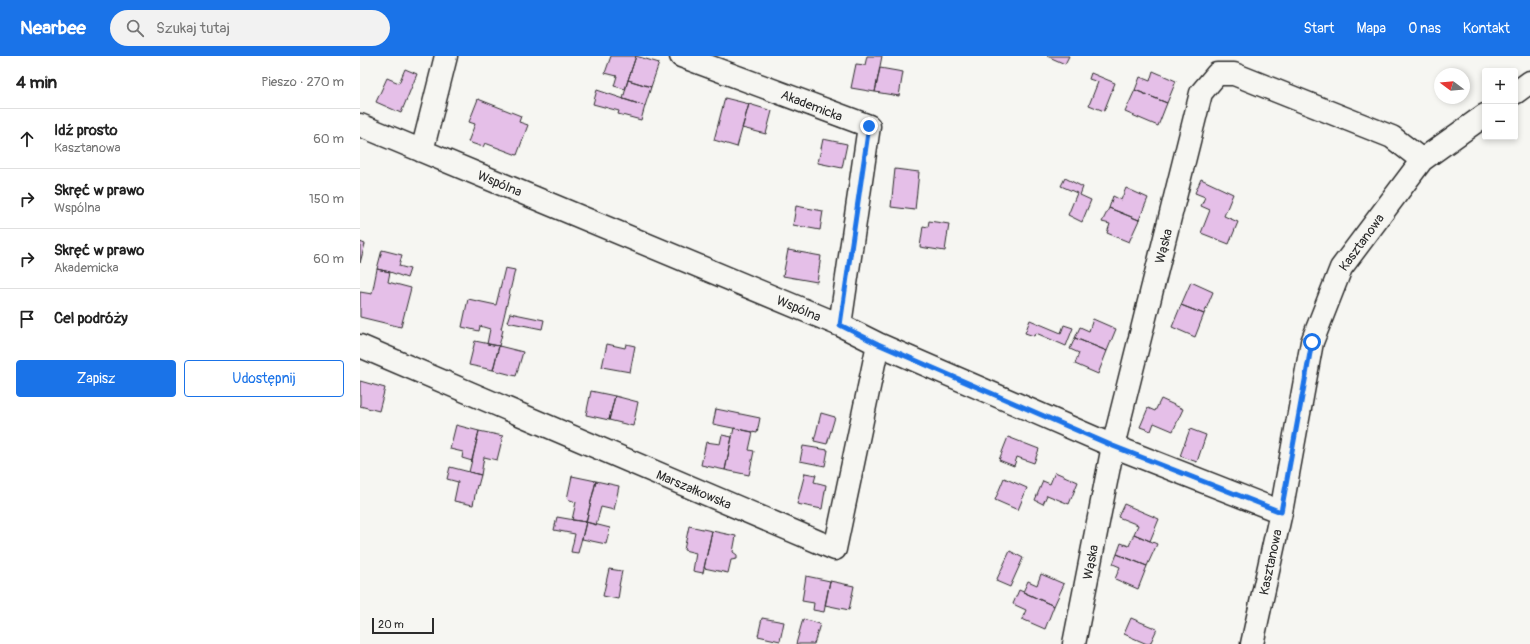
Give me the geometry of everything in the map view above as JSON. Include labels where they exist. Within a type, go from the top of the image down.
[{"type":"street","points":[[422,151],[446,56]]},
{"type":"street","name":"Akademicka","points":[[681,56],[869,126],[840,325]]},
{"type":"street","name":"Wąska","points":[[1074,644],[1113,446],[1201,93],[1217,74],[1234,74],[1392,137],[1422,160]]},
{"type":"street","points":[[1518,91],[1530,82]]},
{"type":"street","name":"Kasztanowa","points":[[1252,644],[1281,512],[1312,342],[1341,268],[1422,160],[1482,117]]},
{"type":"street","name":"Wspólna","points":[[360,125],[840,325],[878,344],[1113,446],[1281,512]]},
{"type":"street","name":"Marszałkowska","points":[[360,346],[834,549],[878,344]]},
{"type":"building","points":[[611,56],[636,56],[625,89],[614,86],[617,76],[605,73]]},
{"type":"building","points":[[636,56],[659,63],[651,87],[628,80]]},
{"type":"building","points":[[867,56],[882,56],[875,92],[851,88],[856,64],[865,65]]},
{"type":"building","points":[[1047,56],[1069,56],[1065,64]]},
{"type":"building","points":[[880,68],[903,72],[899,96],[875,92]]},
{"type":"building","points":[[405,69],[417,74],[401,113],[376,102],[387,78],[399,83]]},
{"type":"building","points":[[1153,71],[1176,81],[1167,103],[1135,90],[1140,77],[1150,81]]},
{"type":"building","points":[[1091,73],[1115,83],[1104,111],[1089,105],[1098,82],[1089,79]]},
{"type":"building","points":[[628,80],[651,87],[645,106],[623,99]]},
{"type":"building","points":[[597,90],[645,106],[641,120],[618,114],[619,111],[593,104]]},
{"type":"building","points":[[1135,90],[1167,103],[1158,126],[1125,112]]},
{"type":"building","points":[[725,98],[749,104],[737,147],[714,140]]},
{"type":"building","points":[[478,99],[521,116],[519,122],[528,125],[517,155],[485,143],[483,147],[468,142],[475,124],[469,122]]},
{"type":"building","points":[[749,104],[772,111],[766,134],[742,128]]},
{"type":"building","points":[[823,139],[847,144],[842,168],[818,163]]},
{"type":"building","points":[[895,169],[919,172],[915,210],[891,207]]},
{"type":"building","points":[[1065,178],[1083,187],[1080,195],[1091,200],[1082,222],[1068,215],[1077,193],[1061,186]]},
{"type":"building","points":[[1201,179],[1233,194],[1224,216],[1238,222],[1229,244],[1201,233],[1210,210],[1201,206],[1205,197],[1195,193]]},
{"type":"building","points":[[1126,188],[1148,198],[1139,220],[1109,208],[1113,196],[1121,200]]},
{"type":"building","points":[[796,206],[823,211],[820,230],[793,225]]},
{"type":"building","points":[[1109,208],[1139,220],[1129,242],[1107,233],[1110,224],[1102,222]]},
{"type":"building","points":[[929,221],[949,224],[945,251],[920,247],[923,226],[928,227]]},
{"type":"building","points":[[360,242],[365,244],[360,263]]},
{"type":"building","points":[[382,250],[402,255],[399,266],[410,269],[407,278],[377,269]]},
{"type":"building","points":[[788,250],[821,256],[817,282],[783,276]]},
{"type":"building","points":[[505,268],[515,270],[501,329],[503,330],[499,346],[487,344],[490,329],[480,326],[479,331],[462,327],[468,299],[496,305]]},
{"type":"building","points":[[377,269],[390,272],[388,282],[411,288],[401,327],[360,317],[360,292],[372,294]]},
{"type":"building","points":[[1191,282],[1213,292],[1204,314],[1181,305]]},
{"type":"building","points":[[1181,305],[1204,314],[1195,337],[1172,327]]},
{"type":"building","points":[[510,313],[544,320],[542,329],[507,322]]},
{"type":"building","points":[[1093,319],[1116,329],[1107,351],[1075,338],[1080,327],[1089,331]]},
{"type":"building","points":[[1030,320],[1061,333],[1064,325],[1073,328],[1066,346],[1036,333],[1034,336],[1025,333]]},
{"type":"building","points":[[1075,338],[1107,351],[1098,374],[1075,364],[1079,353],[1070,349]]},
{"type":"building","points":[[475,341],[499,346],[493,370],[469,365]]},
{"type":"building","points":[[607,344],[625,348],[626,344],[635,346],[630,372],[602,367]]},
{"type":"building","points":[[499,346],[523,352],[516,376],[493,370]]},
{"type":"building","points":[[360,381],[385,388],[379,411],[360,406]]},
{"type":"building","points":[[591,391],[615,396],[609,420],[586,415]]},
{"type":"building","points":[[615,396],[638,402],[633,426],[609,420]]},
{"type":"building","points":[[1161,399],[1183,409],[1173,431],[1154,423],[1151,431],[1140,427],[1148,408],[1155,411]]},
{"type":"building","points":[[716,409],[760,418],[757,433],[713,424]]},
{"type":"building","points":[[821,413],[835,417],[827,444],[814,441]]},
{"type":"building","points":[[456,425],[479,431],[472,461],[462,458],[463,452],[450,449]]},
{"type":"building","points":[[734,428],[753,432],[749,450],[754,451],[749,475],[725,470]]},
{"type":"building","points":[[1190,429],[1206,435],[1197,462],[1180,456]]},
{"type":"building","points":[[479,431],[503,436],[497,460],[484,457],[481,475],[469,472]]},
{"type":"building","points":[[722,435],[732,437],[725,470],[701,465],[706,442],[720,444]]},
{"type":"building","points":[[1008,437],[1039,449],[1034,463],[1017,457],[1014,466],[999,460]]},
{"type":"building","points":[[803,446],[828,450],[825,466],[800,461]]},
{"type":"building","points":[[450,467],[481,475],[478,486],[477,485],[473,505],[454,501],[458,482],[447,479]]},
{"type":"building","points":[[1055,472],[1078,482],[1069,504],[1047,495],[1043,504],[1035,500],[1043,481],[1050,484]]},
{"type":"building","points":[[805,473],[816,475],[814,482],[826,485],[822,509],[797,504]]},
{"type":"building","points":[[572,476],[596,481],[586,522],[572,520],[576,502],[567,499]]},
{"type":"building","points":[[1004,478],[1027,488],[1018,510],[995,500]]},
{"type":"building","points":[[596,481],[619,486],[614,510],[601,507],[596,525],[586,522]]},
{"type":"building","points":[[1124,504],[1159,519],[1150,541],[1134,534],[1138,525],[1118,517]]},
{"type":"building","points":[[557,517],[586,522],[578,553],[571,552],[575,534],[554,530]]},
{"type":"building","points":[[586,522],[610,528],[606,544],[582,539]]},
{"type":"building","points":[[689,526],[712,531],[703,573],[693,571],[696,553],[684,550]]},
{"type":"building","points":[[712,531],[736,536],[733,552],[737,555],[737,559],[731,560],[728,573],[704,568]]},
{"type":"building","points":[[1134,534],[1157,544],[1147,566],[1117,554],[1121,543],[1129,546]]},
{"type":"building","points":[[1010,551],[1023,558],[1010,587],[996,581]]},
{"type":"building","points":[[1117,554],[1147,566],[1138,589],[1115,579],[1120,567],[1113,564]]},
{"type":"building","points":[[609,569],[622,571],[618,599],[603,596]]},
{"type":"building","points":[[1041,574],[1064,584],[1054,606],[1023,592],[1028,581],[1037,585]]},
{"type":"building","points":[[806,576],[830,581],[824,612],[813,610],[814,603],[802,601]]},
{"type":"building","points":[[830,581],[854,586],[849,610],[825,605]]},
{"type":"building","points":[[1019,590],[1054,606],[1045,629],[1022,619],[1026,610],[1013,604]]},
{"type":"building","points":[[762,618],[784,622],[780,641],[758,636]]},
{"type":"building","points":[[1131,618],[1157,629],[1150,644],[1124,634]]},
{"type":"building","points":[[803,619],[820,624],[814,644],[796,644]]},
{"type":"route","points":[[869,126],[840,325],[878,344],[1113,446],[1281,512],[1312,342]]}]
